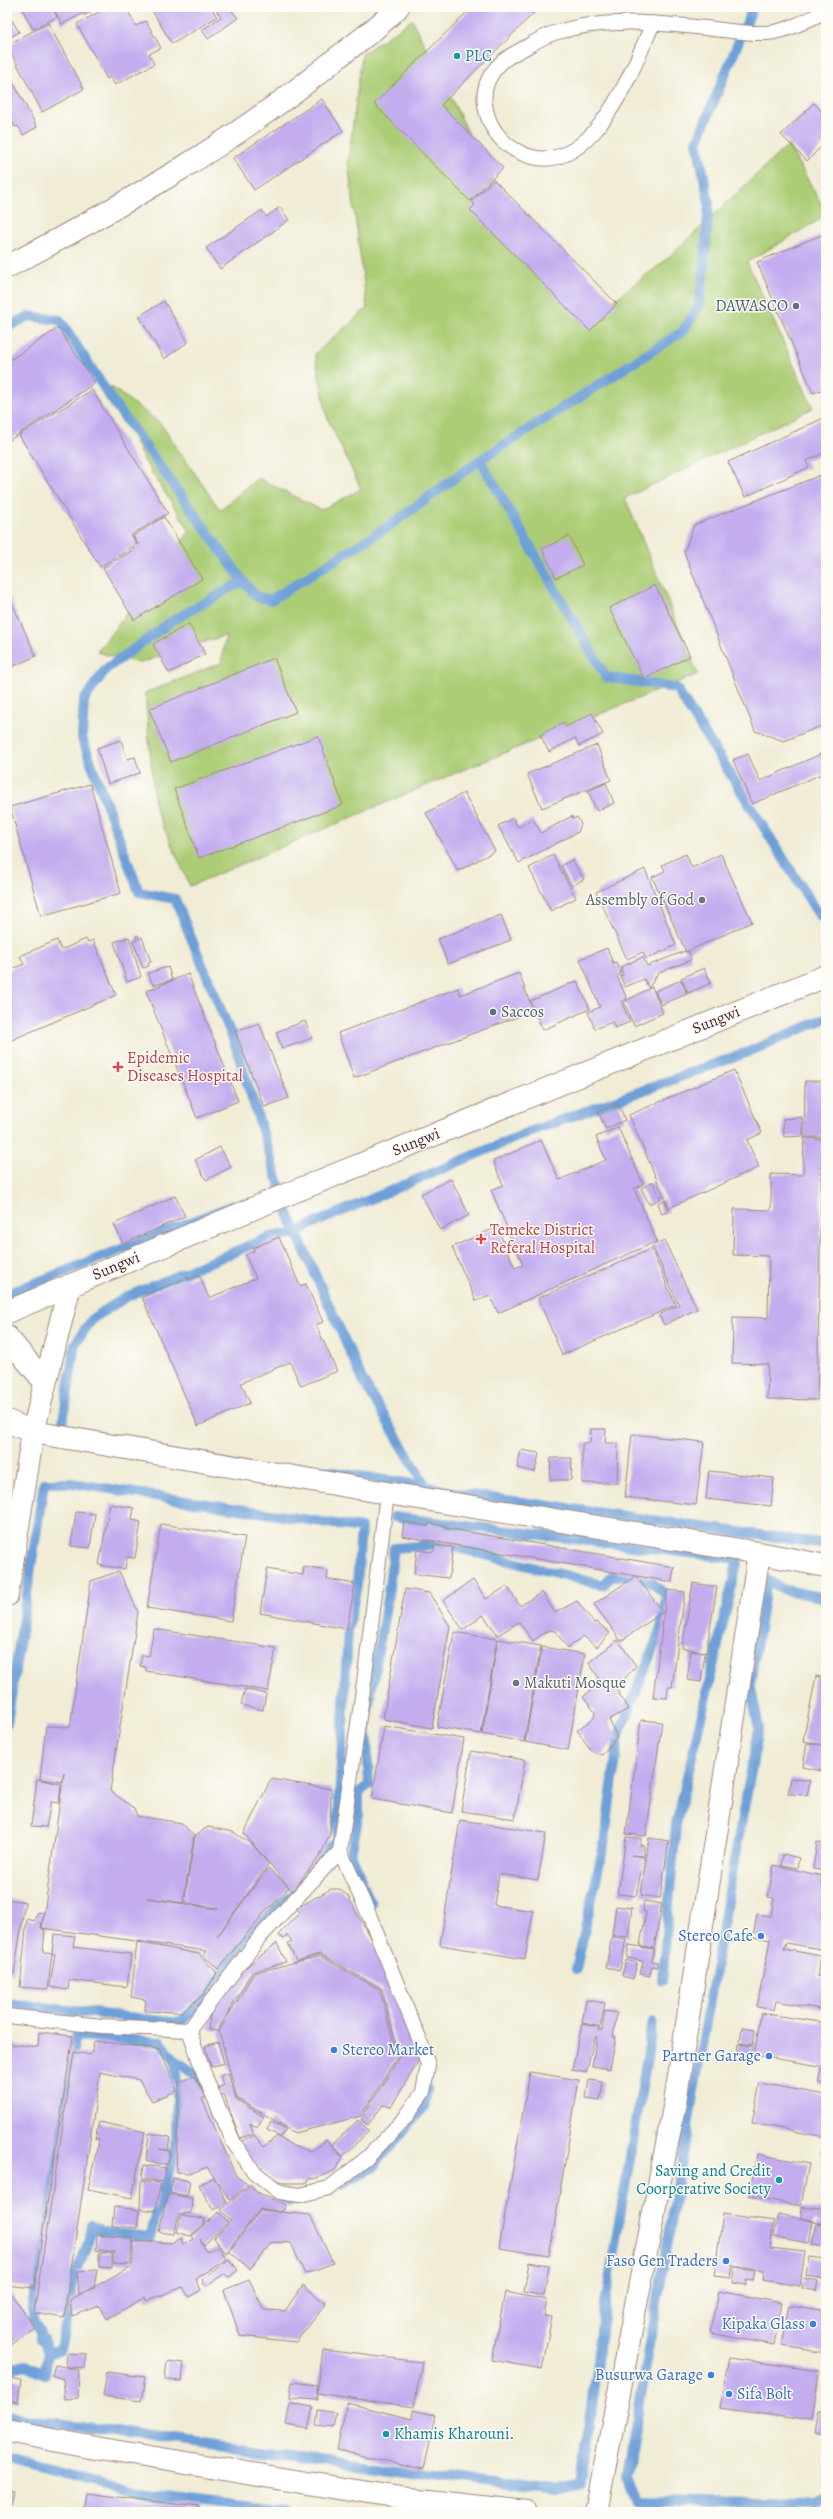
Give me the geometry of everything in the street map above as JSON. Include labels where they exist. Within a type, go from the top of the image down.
[{"type":"street","points":[[7,267],[90,223],[232,136],[296,92],[398,7]]},
{"type":"street","name":"Sungwi","points":[[7,1312],[283,1196],[826,976]]},
{"type":"street","points":[[7,1595],[33,1432],[44,1381],[70,1285]]},
{"type":"street","points":[[7,1337],[44,1381]]},
{"type":"street","points":[[7,1421],[33,1432],[387,1493],[759,1553],[826,1566]]},
{"type":"street","points":[[596,2512],[675,2102],[759,1553]]},
{"type":"street","points":[[7,2431],[94,2448],[393,2497],[527,2512]]},
{"type":"lane","points":[[653,23],[631,72],[610,112],[581,145],[558,159],[535,160],[516,151],[498,136],[489,120],[484,103],[487,80],[509,55],[553,33],[603,22],[653,23],[742,33],[769,33],[797,25],[826,11]]},
{"type":"lane","points":[[189,2030],[206,2079],[234,2143],[254,2172],[280,2192],[300,2195],[329,2188],[368,2158],[405,2118],[423,2092],[428,2065],[396,1977],[340,1850],[365,1674],[387,1493]]},
{"type":"lane","points":[[189,2030],[260,1937],[340,1850]]},
{"type":"lane","points":[[7,2016],[102,2026],[189,2030]]},
{"type":"green space","points":[[412,20],[540,276],[587,321],[667,259],[788,145],[826,212],[826,216],[747,262],[813,408],[625,498],[698,674],[458,772],[190,886],[155,808],[145,693],[221,663],[226,635],[140,663],[97,652],[190,531],[143,459],[110,386],[160,423],[220,510],[258,478],[321,510],[361,489],[327,417],[315,354],[367,308],[348,162],[362,54]]},
{"type":"building","points":[[21,7],[52,7],[57,17],[33,29]]},
{"type":"building","points":[[53,7],[90,7],[92,11],[85,15],[84,13],[62,24]]},
{"type":"building","points":[[108,7],[126,7],[136,26],[146,21],[161,48],[149,54],[154,64],[115,85],[110,77],[107,79],[77,24]]},
{"type":"building","points":[[150,7],[211,7],[217,17],[172,44]]},
{"type":"building","points":[[214,7],[238,7],[232,11],[238,18],[208,39],[202,30],[221,17]]},
{"type":"building","name":"PLC","points":[[472,7],[540,7],[441,105],[503,168],[470,201],[374,104]]},
{"type":"building","points":[[7,12],[19,32],[7,39]]},
{"type":"building","points":[[48,23],[84,89],[42,112],[7,45]]},
{"type":"building","points":[[13,82],[37,127],[23,135],[18,126],[15,127],[7,112],[7,109],[11,107],[7,99],[7,85]]},
{"type":"building","points":[[322,99],[343,131],[254,190],[233,158]]},
{"type":"building","points":[[814,103],[826,116],[826,142],[807,161],[781,135]]},
{"type":"building","points":[[494,180],[617,304],[590,331],[470,210],[475,205],[472,201]]},
{"type":"building","points":[[280,207],[289,220],[220,269],[206,248],[262,210],[266,217]]},
{"type":"building","name":"DAWASCO","points":[[826,233],[826,388],[813,393],[757,262]]},
{"type":"building","points":[[164,301],[188,342],[164,359],[139,316]]},
{"type":"building","points":[[58,328],[95,383],[7,442],[7,362]]},
{"type":"building","points":[[92,390],[168,513],[131,535],[137,544],[100,567],[19,435]]},
{"type":"building","points":[[826,417],[826,452],[806,461],[809,467],[745,497],[728,462]]},
{"type":"building","points":[[826,473],[826,724],[784,741],[755,731],[684,552],[694,525]]},
{"type":"building","points":[[164,517],[202,579],[134,620],[103,568],[139,546],[133,536]]},
{"type":"building","points":[[569,536],[583,565],[556,578],[542,549]]},
{"type":"building","points":[[655,585],[690,656],[644,679],[609,608]]},
{"type":"building","points":[[7,592],[36,656],[7,669]]},
{"type":"building","points":[[189,624],[205,654],[169,673],[153,644]]},
{"type":"building","points":[[274,658],[296,712],[171,762],[149,709]]},
{"type":"building","points":[[592,713],[603,734],[579,746],[575,738],[549,752],[540,735],[564,722],[566,727]]},
{"type":"building","points":[[318,736],[343,805],[199,858],[174,789]]},
{"type":"building","points":[[121,740],[127,759],[135,757],[140,773],[108,784],[97,748]]},
{"type":"building","points":[[597,745],[611,780],[542,808],[527,774]]},
{"type":"building","points":[[823,753],[826,759],[826,772],[752,804],[733,760],[748,754],[760,781]]},
{"type":"building","points":[[606,783],[614,803],[597,811],[588,791]]},
{"type":"building","points":[[90,784],[121,893],[41,916],[10,807]]},
{"type":"building","points":[[464,793],[495,851],[458,871],[426,813]]},
{"type":"building","points":[[572,816],[573,819],[577,817],[581,824],[578,832],[519,863],[498,826],[513,818],[518,827],[533,819],[541,833]]},
{"type":"building","name":"Assembly of God","points":[[686,854],[692,868],[721,854],[752,922],[686,952],[652,877],[665,871],[662,865]]},
{"type":"building","points":[[553,855],[576,898],[551,911],[529,868]]},
{"type":"building","points":[[572,860],[584,879],[572,886],[561,866]]},
{"type":"building","points":[[645,869],[676,945],[646,959],[643,952],[627,959],[596,892]]},
{"type":"building","points":[[501,915],[511,940],[448,964],[438,939]]},
{"type":"building","points":[[138,935],[139,939],[142,937],[151,962],[148,963],[149,966],[143,968],[133,941],[137,940],[136,936]]},
{"type":"building","points":[[129,937],[141,977],[127,982],[114,942]]},
{"type":"building","points":[[86,939],[88,942],[93,940],[116,995],[7,1042],[7,971],[24,964],[20,956],[57,940],[61,950]]},
{"type":"building","points":[[607,948],[613,963],[616,962],[621,973],[617,976],[627,999],[621,1001],[630,1022],[615,1028],[612,1022],[595,1029],[588,1012],[600,1007],[580,959]]},
{"type":"building","points":[[685,951],[689,952],[691,960],[658,973],[649,988],[644,979],[625,987],[620,976],[623,975],[621,967],[643,957],[647,966]]},
{"type":"building","points":[[168,967],[172,980],[153,985],[148,973]]},
{"type":"building","points":[[704,968],[711,983],[688,993],[681,978]]},
{"type":"building","points":[[519,973],[533,1011],[354,1078],[338,1033],[458,988],[460,995]]},
{"type":"building","points":[[188,974],[238,1101],[197,1118],[146,991]]},
{"type":"building","points":[[681,980],[687,994],[661,1005],[655,991]]},
{"type":"building","points":[[577,981],[590,1009],[543,1030],[530,1001]]},
{"type":"building","points":[[652,987],[663,1013],[634,1026],[624,1002]]},
{"type":"building","points":[[305,1021],[312,1038],[282,1049],[276,1032]]},
{"type":"building","points":[[259,1023],[289,1098],[264,1107],[235,1031]]},
{"type":"building","points":[[734,1070],[762,1133],[747,1140],[759,1167],[669,1208],[629,1115]]},
{"type":"building","points":[[805,1081],[826,1081],[826,1137],[804,1137]]},
{"type":"building","points":[[618,1103],[625,1120],[606,1129],[598,1112]]},
{"type":"building","points":[[802,1117],[803,1136],[784,1137],[783,1119]]},
{"type":"building","points":[[618,1127],[643,1184],[634,1189],[657,1241],[498,1313],[490,1296],[476,1301],[452,1247],[497,1227],[515,1268],[523,1265],[491,1190],[503,1185],[493,1161],[541,1140],[559,1180],[606,1160],[596,1137]]},
{"type":"building","points":[[804,1138],[822,1139],[817,1400],[767,1399],[768,1364],[732,1363],[733,1317],[768,1318],[769,1256],[733,1255],[734,1209],[771,1210],[771,1174],[803,1175]]},
{"type":"building","points":[[220,1147],[231,1167],[206,1180],[195,1160]]},
{"type":"building","points":[[451,1179],[469,1215],[440,1230],[421,1194]]},
{"type":"building","points":[[653,1182],[661,1199],[649,1204],[641,1188]]},
{"type":"building","points":[[175,1196],[185,1216],[123,1244],[114,1224]]},
{"type":"building","points":[[664,1200],[669,1211],[662,1214],[658,1203]]},
{"type":"building","points":[[279,1237],[300,1286],[306,1284],[323,1322],[316,1325],[337,1371],[301,1386],[290,1362],[241,1383],[250,1403],[198,1426],[142,1297],[188,1277],[188,1280],[199,1275],[209,1298],[256,1278],[245,1255],[254,1251],[253,1248]]},
{"type":"building","points":[[664,1240],[697,1309],[664,1325],[659,1315],[679,1305],[652,1246]]},
{"type":"building","points":[[651,1249],[676,1305],[562,1355],[538,1298]]},
{"type":"building","points":[[591,1429],[606,1429],[605,1443],[618,1443],[617,1483],[582,1483],[582,1443],[590,1443]]},
{"type":"building","points":[[632,1434],[704,1442],[696,1505],[625,1497]]},
{"type":"building","points":[[521,1450],[539,1453],[535,1472],[517,1468]]},
{"type":"building","points":[[551,1458],[572,1458],[571,1480],[550,1480]]},
{"type":"building","points":[[709,1471],[774,1478],[771,1506],[706,1499]]},
{"type":"building","points":[[110,1504],[134,1508],[132,1520],[141,1522],[135,1558],[127,1557],[125,1569],[99,1565]]},
{"type":"building","points":[[76,1512],[95,1514],[90,1548],[71,1546]]},
{"type":"building","points":[[404,1522],[428,1526],[429,1523],[446,1526],[445,1528],[674,1567],[672,1582],[402,1536]]},
{"type":"building","points":[[161,1524],[245,1537],[231,1621],[147,1608]]},
{"type":"building","points":[[434,1545],[453,1547],[449,1578],[414,1574],[417,1550],[434,1552]]},
{"type":"building","points":[[304,1567],[328,1571],[327,1579],[355,1584],[347,1629],[260,1613],[267,1569],[303,1575]]},
{"type":"building","points":[[119,1571],[138,1612],[110,1791],[134,1808],[137,1816],[182,1823],[194,1836],[183,1903],[147,1898],[218,1909],[184,1902],[195,1836],[208,1827],[233,1832],[253,1845],[268,1863],[244,1833],[271,1779],[331,1789],[330,1834],[320,1856],[292,1891],[289,1887],[274,1904],[268,1908],[218,1969],[204,1956],[207,1951],[42,1928],[64,1773],[62,1782],[40,1779],[46,1726],[70,1727],[91,1581]],"holes":[[[269,1863],[288,1886],[268,1868],[217,1937]]]},
{"type":"building","points":[[636,1576],[663,1612],[621,1641],[594,1604]]},
{"type":"building","points":[[473,1580],[486,1599],[507,1586],[520,1606],[542,1592],[555,1613],[577,1601],[594,1623],[597,1622],[610,1633],[597,1647],[583,1636],[568,1648],[555,1631],[548,1630],[533,1641],[519,1622],[498,1635],[483,1615],[463,1630],[443,1601]]},
{"type":"building","points":[[693,1583],[717,1587],[706,1653],[682,1648]]},
{"type":"building","points":[[405,1589],[429,1593],[450,1626],[432,1728],[383,1719]]},
{"type":"building","points":[[667,1590],[685,1592],[672,1687],[668,1687],[667,1698],[653,1697]]},
{"type":"building","points":[[154,1629],[276,1648],[268,1691],[146,1671],[146,1667],[140,1666],[142,1655],[149,1656]]},
{"type":"building","points":[[454,1632],[497,1639],[481,1734],[437,1727]]},
{"type":"building","points":[[498,1639],[541,1646],[524,1742],[482,1734]]},
{"type":"building","points":[[618,1640],[636,1666],[616,1688],[628,1709],[609,1720],[617,1737],[602,1755],[592,1752],[577,1730],[594,1718],[595,1712],[583,1697],[601,1682],[589,1662]]},
{"type":"building","points":[[542,1647],[585,1654],[568,1750],[525,1742]]},
{"type":"building","points":[[691,1651],[705,1653],[701,1682],[687,1680]]},
{"type":"building","points":[[816,1676],[826,1678],[826,1745],[803,1741]]},
{"type":"building","points":[[245,1689],[266,1694],[263,1710],[241,1705]]},
{"type":"building","points":[[641,1720],[662,1722],[646,1836],[626,1834]]},
{"type":"building","points":[[384,1726],[464,1739],[452,1813],[372,1799]]},
{"type":"building","points":[[807,1743],[826,1746],[826,1772],[803,1767]]},
{"type":"building","points":[[471,1751],[525,1760],[515,1819],[461,1811]]},
{"type":"building","points":[[791,1778],[810,1781],[807,1795],[788,1794]]},
{"type":"building","points":[[37,1779],[61,1784],[59,1803],[51,1802],[46,1827],[31,1826]]},
{"type":"building","points":[[460,1820],[546,1833],[538,1880],[499,1874],[494,1905],[533,1911],[525,1959],[440,1945]]},
{"type":"building","points":[[626,1837],[641,1838],[640,1845],[644,1845],[644,1856],[631,1855],[644,1857],[636,1896],[618,1894]]},
{"type":"building","points":[[649,1838],[669,1841],[660,1898],[641,1895]]},
{"type":"building","points":[[817,1842],[826,1843],[826,1871],[813,1869]]},
{"type":"building","points":[[783,1854],[799,1858],[797,1868],[781,1865]]},
{"type":"building","points":[[774,1865],[822,1876],[821,1884],[826,1885],[826,1950],[786,1943],[784,1949],[821,1956],[817,1976],[826,1978],[826,2010],[776,2001],[774,2010],[757,2007],[770,1940],[753,1937],[757,1914],[771,1916],[774,1898],[768,1897]]},
{"type":"building","points":[[331,1889],[339,1889],[348,1896],[393,1981],[415,2040],[418,2062],[391,2107],[383,2105],[368,2125],[361,2120],[399,2057],[382,1989],[320,1954],[296,1961],[288,1943],[292,1941],[287,1935],[284,1939],[278,1935],[300,1912],[297,1908]]},
{"type":"building","points":[[7,1899],[25,1902],[14,1974],[7,1973]]},
{"type":"building","points":[[644,1901],[662,1904],[654,1948],[640,1946],[646,1912],[643,1911]]},
{"type":"building","points":[[616,1906],[632,1908],[628,1937],[612,1935]]},
{"type":"building","points":[[38,1912],[44,1913],[41,1928],[45,1930],[43,1952],[52,1954],[48,1989],[20,1987],[27,1919],[34,1921]]},
{"type":"building","points":[[54,1934],[75,1936],[73,1947],[131,1954],[127,1987],[69,1980],[68,1990],[50,1987],[55,1954],[52,1954]]},
{"type":"building","points":[[612,1936],[626,1939],[620,1970],[606,1967]]},
{"type":"building","points":[[137,1942],[199,1954],[217,1973],[203,1995],[181,2012],[145,2011],[146,2000],[131,1997]]},
{"type":"building","points":[[277,1943],[286,1962],[252,1972],[217,2031],[208,2030],[212,2004],[236,1975]]},
{"type":"building","points":[[629,1945],[654,1949],[652,1961],[657,1962],[657,1967],[652,1966],[650,1976],[640,1974],[643,1961],[627,1958]]},
{"type":"building","points":[[320,1956],[380,1990],[397,2057],[361,2116],[295,2133],[237,2098],[219,2031],[254,1973]]},
{"type":"building","points":[[626,1960],[637,1963],[633,1979],[622,1976]]},
{"type":"building","points":[[586,2000],[605,2003],[600,2027],[582,2023]]},
{"type":"building","points":[[605,2011],[617,2013],[613,2037],[616,2037],[610,2069],[592,2066],[597,2036],[595,2036],[586,2073],[572,2070],[582,2024],[599,2027],[598,2030],[602,2030]]},
{"type":"building","points":[[761,2013],[826,2023],[826,2067],[754,2055]]},
{"type":"building","points":[[742,2027],[755,2029],[753,2045],[740,2043]]},
{"type":"building","points":[[39,2032],[73,2036],[34,2288],[7,2285],[7,2059],[10,2044],[38,2047]]},
{"type":"building","points":[[94,2041],[160,2049],[177,2091],[152,2101],[139,2080],[100,2072],[64,2318],[34,2313],[74,2052],[91,2055]]},
{"type":"building","points":[[218,2042],[224,2063],[211,2067],[205,2046]]},
{"type":"building","points":[[738,2044],[753,2046],[752,2057],[737,2055]]},
{"type":"building","points":[[821,2068],[826,2069],[826,2084],[818,2083]]},
{"type":"building","points":[[530,2072],[579,2080],[549,2256],[499,2248]]},
{"type":"building","points":[[228,2073],[236,2099],[264,2117],[257,2128],[250,2123],[253,2134],[240,2138],[224,2094],[221,2095],[218,2088],[224,2085],[220,2076]]},
{"type":"building","points":[[194,2076],[206,2097],[202,2099],[236,2176],[248,2185],[230,2200],[207,2167],[192,2173],[176,2172],[179,2082]]},
{"type":"building","points":[[589,2080],[603,2082],[600,2100],[586,2098]]},
{"type":"building","points":[[760,2083],[826,2095],[825,2137],[752,2123]]},
{"type":"building","points":[[358,2120],[369,2131],[343,2156],[332,2145]]},
{"type":"building","points":[[271,2121],[286,2129],[281,2137],[267,2130]]},
{"type":"building","points":[[99,2122],[145,2132],[132,2198],[88,2189],[99,2139],[95,2139]]},
{"type":"building","points":[[149,2133],[170,2137],[168,2150],[159,2149],[170,2151],[168,2164],[157,2164],[146,2160]]},
{"type":"building","points":[[254,2135],[264,2147],[277,2136],[293,2146],[311,2151],[326,2140],[343,2158],[335,2170],[317,2178],[309,2179],[308,2183],[284,2183],[274,2179],[248,2159],[238,2143]]},
{"type":"building","points":[[823,2139],[826,2139],[826,2156],[821,2155]]},
{"type":"building","name":"Saving and Credit Coorperative Society","points":[[757,2154],[809,2164],[801,2206],[749,2196]]},
{"type":"building","points":[[144,2165],[166,2168],[164,2182],[142,2179]]},
{"type":"building","points":[[214,2177],[227,2203],[213,2210],[199,2185]]},
{"type":"building","points":[[173,2178],[190,2181],[187,2196],[170,2193]]},
{"type":"building","points":[[141,2181],[160,2183],[156,2211],[140,2209]]},
{"type":"building","points":[[251,2185],[256,2192],[286,2205],[283,2211],[260,2209],[226,2253],[214,2238],[231,2221],[221,2210]]},
{"type":"building","points":[[167,2194],[192,2198],[191,2213],[179,2215],[174,2234],[159,2232]]},
{"type":"building","points":[[114,2207],[139,2210],[137,2228],[112,2226]]},
{"type":"building","points":[[802,2207],[826,2210],[826,2224],[801,2218]]},
{"type":"building","points":[[261,2210],[310,2215],[333,2263],[305,2274],[291,2243],[272,2242],[250,2269],[229,2251]]},
{"type":"building","points":[[219,2212],[228,2222],[203,2246],[206,2252],[218,2246],[227,2259],[196,2279],[201,2290],[189,2297],[183,2287],[146,2301],[145,2297],[107,2319],[100,2306],[72,2316],[70,2300],[132,2266],[134,2241],[173,2243],[181,2238],[183,2245],[194,2239],[192,2236]]},
{"type":"building","points":[[723,2214],[774,2221],[770,2248],[805,2252],[800,2286],[763,2280],[764,2271],[733,2266],[731,2278],[714,2276]]},
{"type":"building","points":[[778,2214],[813,2221],[809,2243],[774,2237]]},
{"type":"building","points":[[181,2216],[205,2219],[204,2225],[190,2236],[177,2232]]},
{"type":"building","points":[[817,2223],[826,2225],[826,2246],[812,2244]]},
{"type":"building","points":[[97,2235],[133,2238],[130,2264],[113,2263],[114,2252],[96,2250]]},
{"type":"building","points":[[99,2253],[112,2253],[112,2268],[99,2267]]},
{"type":"building","points":[[810,2257],[826,2259],[826,2279],[807,2276]]},
{"type":"building","points":[[229,2259],[238,2270],[228,2278],[224,2274],[206,2286],[202,2280]]},
{"type":"building","points":[[529,2262],[549,2265],[544,2296],[524,2292]]},
{"type":"building","points":[[736,2268],[755,2271],[753,2281],[746,2280],[746,2285],[733,2283]]},
{"type":"building","points":[[97,2270],[94,2288],[79,2294],[77,2271]]},
{"type":"building","points":[[804,2278],[818,2281],[816,2291],[802,2288]]},
{"type":"building","points":[[249,2280],[264,2310],[285,2311],[303,2285],[326,2304],[296,2342],[240,2336],[224,2290]]},
{"type":"building","points":[[9,2291],[35,2328],[7,2348],[7,2293]]},
{"type":"building","points":[[718,2291],[782,2303],[774,2345],[710,2333]]},
{"type":"building","points":[[505,2292],[547,2300],[544,2316],[552,2317],[542,2369],[492,2360]]},
{"type":"building","points":[[790,2305],[826,2311],[826,2353],[782,2346]]},
{"type":"building","points":[[323,2350],[422,2362],[414,2407],[317,2393]]},
{"type":"building","points":[[67,2353],[87,2354],[85,2368],[66,2367]]},
{"type":"building","points":[[729,2358],[819,2371],[812,2421],[720,2408]]},
{"type":"building","points":[[167,2361],[184,2363],[182,2381],[165,2380]]},
{"type":"building","points":[[55,2365],[79,2370],[78,2398],[65,2399],[63,2379],[52,2375]]},
{"type":"building","points":[[107,2372],[145,2377],[141,2401],[103,2396]]},
{"type":"building","points":[[7,2378],[21,2380],[18,2402],[7,2400]]},
{"type":"building","points":[[292,2382],[317,2385],[318,2400],[290,2398]]},
{"type":"building","points":[[290,2403],[313,2407],[308,2429],[286,2425]]},
{"type":"building","name":"Khamis Kharouni.","points":[[347,2403],[412,2419],[413,2410],[435,2415],[423,2469],[337,2450]]},
{"type":"building","points":[[318,2410],[336,2413],[333,2428],[316,2426]]},
{"type":"building","points":[[819,2412],[826,2413],[826,2436],[815,2434]]},
{"type":"building","points":[[7,2490],[13,2491],[9,2512],[7,2512]]},
{"type":"building","points":[[86,2493],[200,2507],[199,2512],[83,2512]]},
{"type":"waterway","points":[[7,327],[28,316],[60,320],[114,403],[243,581],[257,597],[271,600],[389,526],[480,460],[682,332],[698,308],[704,269],[709,203],[697,142],[753,7]]},
{"type":"waterway","points":[[480,460],[606,677],[676,688],[819,915],[826,919]]},
{"type":"waterway","points":[[243,581],[172,621],[106,669],[84,700],[82,738],[139,892],[175,899],[234,1041],[280,1187],[284,1205],[363,1381],[426,1486]]},
{"type":"waterway","points":[[62,1429],[75,1344],[93,1318],[128,1296],[270,1237],[297,1233],[312,1224],[529,1132],[748,1052],[826,1018]]},
{"type":"waterway","points":[[7,1294],[234,1205]]},
{"type":"waterway","points":[[299,1467],[426,1486],[449,1492],[826,1544]]},
{"type":"waterway","points":[[7,1723],[44,1483],[71,1483],[361,1528],[357,1585],[348,1629],[337,1840],[326,1851],[304,1881]]},
{"type":"waterway","points":[[394,1517],[738,1559],[676,1825],[662,1981]]},
{"type":"waterway","points":[[371,1904],[351,1853],[359,1815],[359,1792],[369,1785],[366,1721],[388,1594],[394,1548],[442,1544],[603,1585],[612,1576],[636,1576],[653,1583],[666,1595],[661,1628],[619,1735],[604,1844],[576,1969]]},
{"type":"waterway","points":[[826,1598],[785,1590],[767,1580],[750,1683],[759,1729],[736,1850],[627,2476],[637,2501],[815,2504],[826,2499]]},
{"type":"waterway","points":[[7,2003],[179,2023],[207,1999],[222,1973],[247,1937],[291,1896]]},
{"type":"waterway","points":[[7,2416],[551,2491],[581,2485],[603,2316],[653,2022]]},
{"type":"waterway","points":[[7,2369],[26,2365],[45,2374],[48,2353],[43,2338],[40,2339],[40,2330],[35,2323],[32,2309],[67,2080],[76,2036],[161,2042],[175,2060],[200,2077],[204,2086]]},
{"type":"waterway","points":[[48,2353],[59,2351],[68,2317],[72,2284],[88,2243],[91,2225],[104,2232],[150,2237],[176,2147],[177,2092],[175,2060]]},
{"type":"waterway","points":[[342,2184],[373,2167],[424,2107],[427,2089]]},
{"type":"waterway","points":[[275,2193],[289,2202],[308,2197]]},
{"type":"waterway","points":[[7,2458],[157,2496],[284,2512]]},
{"type":"place","name":"PLC","points":[[457,56]]},
{"type":"place","name":"DAWASCO","points":[[796,306]]},
{"type":"place","name":"Assembly of God","points":[[702,900]]},
{"type":"place","name":"Saccos","points":[[493,1012]]},
{"type":"place","name":"Epidemic Diseases Hospital","points":[[118,1067]]},
{"type":"place","name":"Temeke District Referal Hospital","points":[[481,1239]]},
{"type":"place","name":"Makuti Mosque","points":[[516,1683]]},
{"type":"place","name":"Stereo Cafe","points":[[761,1936]]},
{"type":"place","name":"Stereo Market","points":[[334,2050]]},
{"type":"place","name":"Partner Garage","points":[[769,2056]]},
{"type":"place","name":"Saving and Credit Coorperative Society","points":[[779,2180]]},
{"type":"place","name":"Faso Gen Traders","points":[[726,2261]]},
{"type":"place","name":"Kipaka Glass","points":[[813,2324]]},
{"type":"place","name":"Busurwa Garage","points":[[711,2375]]},
{"type":"place","name":"Sifa Bolt","points":[[729,2394]]},
{"type":"place","name":"Khamis Kharouni.","points":[[386,2434]]}]
